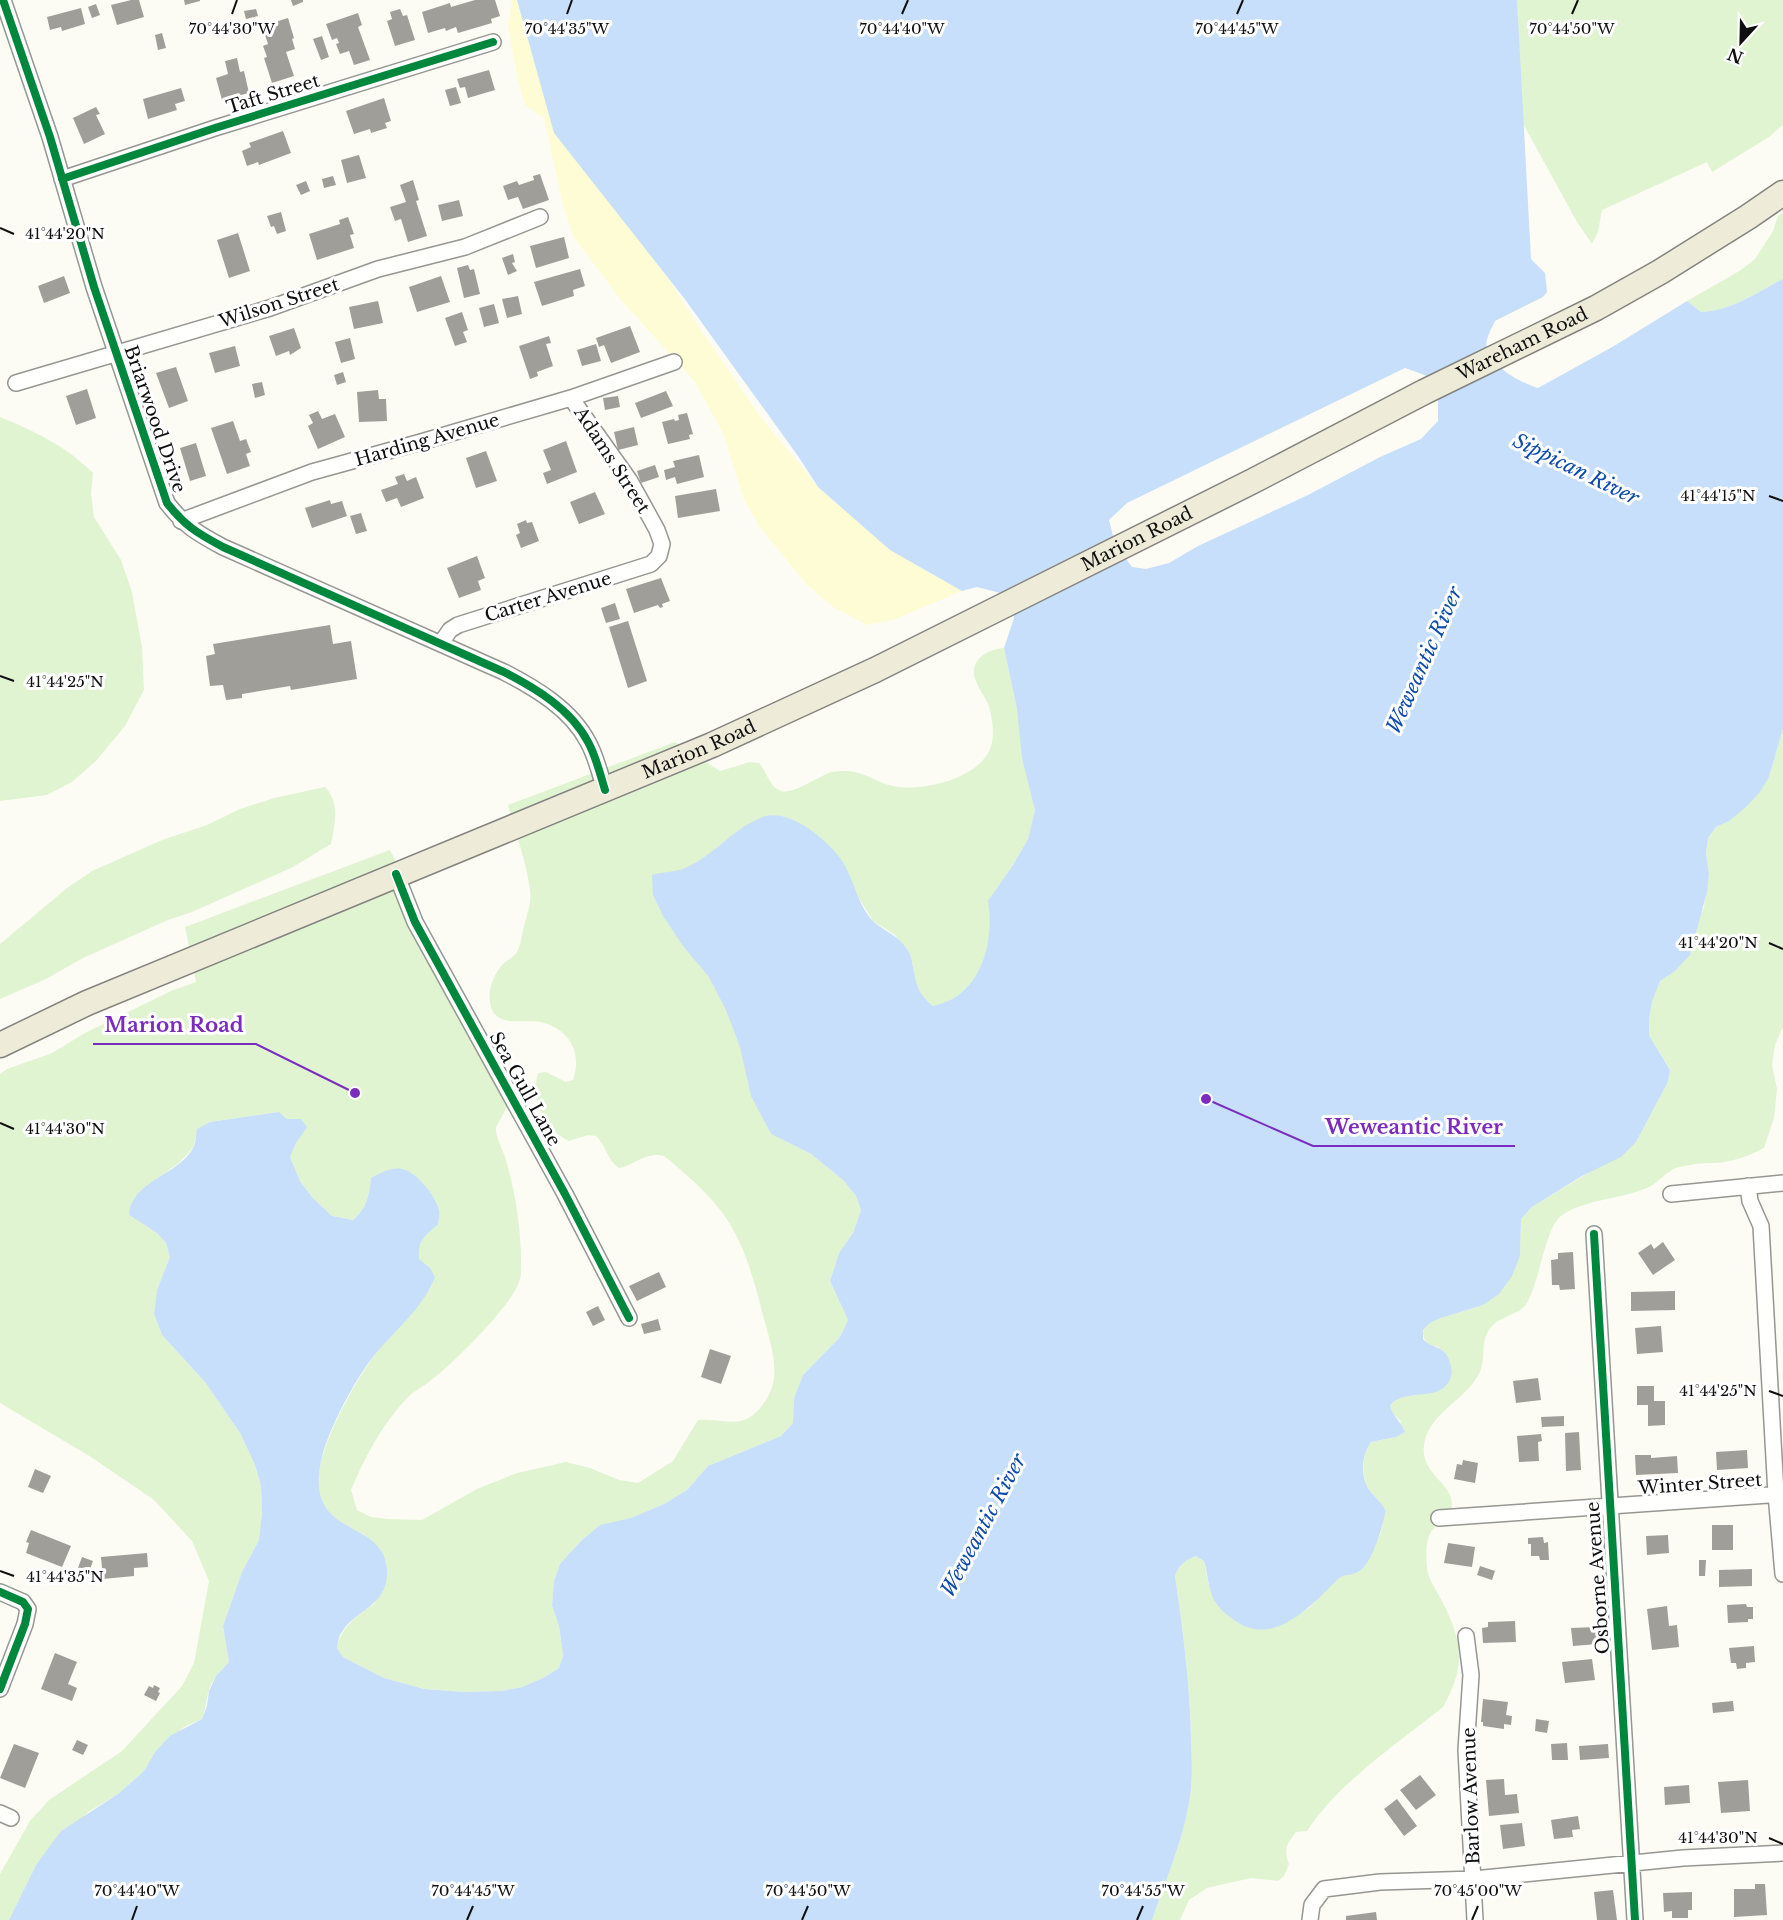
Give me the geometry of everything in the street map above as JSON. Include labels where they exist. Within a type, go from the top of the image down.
[{"type":"main road","name":"Wareham Road","points":[[1253,481],[1424,392],[1596,308],[1660,272],[1783,193]]},
{"type":"main road","name":"Marion Road","points":[[0,1045],[87,1002],[605,790],[788,710],[875,670],[1253,481]]},
{"type":"street","name":"Briarwood Drive","points":[[5,2],[50,137],[94,287],[167,503],[181,521],[223,547],[441,643],[541,693],[561,709],[588,740],[605,790]]},
{"type":"street","name":"Taft Street","points":[[62,179],[216,128],[493,42]]},
{"type":"street","name":"Wilson Street","points":[[16,383],[270,308],[378,269],[465,247],[540,217]]},
{"type":"street","name":"Harding Avenue","points":[[181,521],[312,472],[571,398],[674,362]]},
{"type":"street","name":"Adams Street","points":[[571,398],[630,481],[657,530],[662,544],[659,556]]},
{"type":"street","name":"Carter Avenue","points":[[441,643],[450,630],[458,625],[651,564],[659,556]]},
{"type":"street","name":"Sea Gull Lane","points":[[396,874],[415,922],[560,1184],[629,1318]]},
{"type":"street","points":[[1671,1194],[1783,1183]]},
{"type":"street","points":[[1748,1186],[1750,1201],[1761,1226],[1780,1494],[1783,1574]]},
{"type":"street","name":"Osborne Avenue","points":[[1594,1234],[1608,1505],[1635,1920]]},
{"type":"street","name":"Winter Street","points":[[1439,1518],[1460,1515],[1525,1514],[1608,1505],[1780,1494]]},
{"type":"street","points":[[0,1592],[23,1602],[28,1609],[25,1624],[0,1689]]},
{"type":"street","name":"Barlow Avenue","points":[[1466,1636],[1471,1675],[1466,1750],[1475,1920]]},
{"type":"street","points":[[1310,1920],[1312,1905],[1324,1889],[1380,1882],[1474,1879],[1631,1863],[1783,1853]]},
{"type":"green space","points":[[1513,0],[1783,0],[1783,125],[1769,137],[1712,172],[1707,162],[1602,210],[1598,232],[1592,244],[1577,222],[1515,109]]},
{"type":"green space","points":[[1783,212],[1783,279],[1743,300],[1712,311],[1701,312],[1687,301],[1741,270],[1755,259],[1773,231],[1778,216]]},
{"type":"green space","points":[[0,417],[49,440],[83,463],[93,473],[91,494],[94,517],[121,560],[132,592],[142,647],[144,690],[125,726],[96,761],[72,782],[47,795],[0,801]]},
{"type":"green space","points":[[1004,648],[1035,810],[1028,839],[989,901],[990,933],[981,966],[963,992],[949,1001],[933,1006],[923,998],[915,981],[911,955],[895,935],[873,921],[857,895],[844,864],[779,1138],[811,1154],[843,1180],[856,1196],[861,1210],[853,1233],[839,1253],[830,1281],[848,1320],[840,1337],[803,1375],[794,1398],[793,1423],[781,1436],[708,1466],[687,1490],[664,1504],[631,1518],[600,1526],[581,1541],[560,1564],[554,1581],[552,1606],[559,1626],[563,1655],[559,1668],[522,1687],[501,1691],[464,1692],[424,1689],[384,1678],[343,1657],[337,1648],[346,1628],[375,1603],[365,1535],[339,1521],[323,1505],[318,1483],[320,1465],[335,1424],[355,1385],[381,1347],[432,1285],[408,1256],[371,1178],[366,1201],[353,1220],[332,1216],[312,1197],[300,1181],[290,1157],[296,1143],[300,1119],[287,1119],[279,1112],[210,1122],[198,1129],[193,1148],[179,1163],[140,1191],[129,1215],[157,1233],[166,1243],[170,1257],[157,1290],[154,1314],[162,1335],[205,1382],[240,1433],[255,1465],[261,1486],[262,1512],[259,1540],[242,1572],[223,1626],[229,1662],[210,1686],[202,1719],[184,1727],[155,1752],[144,1771],[118,1794],[88,1812],[36,1865],[9,1920],[0,1920],[0,1874],[30,1821],[49,1800],[122,1751],[182,1686],[194,1663],[209,1581],[192,1541],[154,1500],[91,1457],[0,1403],[0,1074],[7,1069],[52,1053],[85,1033],[171,991],[196,982],[185,927],[390,850],[415,899],[434,950],[514,1095],[496,1131],[509,1170],[517,1209],[521,1275],[515,1290],[495,1318],[440,1373],[408,1397],[390,1418],[368,1453],[351,1490],[357,1510],[371,1517],[422,1520],[477,1489],[517,1473],[566,1462],[590,1468],[619,1480],[638,1483],[673,1461],[698,1420],[739,1421],[755,1413],[771,1390],[774,1377],[773,1355],[750,1268],[735,1232],[707,1195],[664,1156],[652,1155],[619,1168],[596,1136],[588,1135],[569,1141],[552,1129],[541,1113],[536,1094],[538,1073],[546,1072],[566,1082],[573,1080],[576,1061],[572,1045],[561,1032],[544,1023],[504,1020],[493,1011],[490,1002],[494,977],[503,964],[518,950],[530,900],[526,869],[508,805],[675,742],[720,771],[750,762],[759,763],[774,786],[781,791],[792,790],[826,774],[838,771],[857,772],[893,786],[917,787],[945,782],[971,770],[981,762],[991,748],[993,729],[991,716],[988,704],[975,679],[974,669],[983,655]]},
{"type":"green space","points":[[1783,729],[1783,1027],[1775,1045],[1772,1065],[1777,1089],[1774,1118],[1764,1148],[1730,1161],[1675,1168],[1651,1186],[1640,1191],[1593,1202],[1571,1210],[1555,1222],[1527,1303],[1520,1310],[1493,1325],[1485,1338],[1482,1365],[1476,1379],[1438,1417],[1427,1434],[1424,1445],[1427,1463],[1447,1490],[1452,1504],[1448,1515],[1430,1533],[1426,1553],[1429,1576],[1449,1616],[1458,1642],[1456,1679],[1443,1707],[1352,1780],[1320,1813],[1307,1831],[1296,1832],[1287,1847],[1286,1854],[1289,1864],[1284,1876],[1278,1881],[1251,1878],[1207,1888],[1189,1900],[1180,1920],[1152,1920],[1182,1833],[1191,1787],[1189,1698],[1175,1576],[1178,1568],[1197,1556],[1204,1561],[1209,1586],[1215,1600],[1274,1628],[1309,1608],[1339,1577],[1358,1572],[1366,1564],[1380,1534],[1386,1511],[1369,1490],[1364,1476],[1368,1447],[1371,1442],[1396,1437],[1401,1421],[1392,1413],[1390,1406],[1394,1401],[1407,1396],[1441,1390],[1439,1347],[1427,1342],[1423,1331],[1430,1323],[1441,1318],[1483,1305],[1520,1256],[1521,1219],[1532,1207],[1636,1142],[1668,1082],[1670,1069],[1649,1035],[1652,1002],[1660,981],[1675,971],[1704,907],[1709,873],[1706,854],[1708,838],[1716,827],[1729,821],[1769,777]]},
{"type":"green space","points":[[325,787],[335,806],[331,844],[293,867],[83,958],[46,979],[0,999],[0,944],[67,888],[92,871],[162,840],[207,825],[240,809],[274,798]]},
{"type":"sand","points":[[512,0],[552,0],[653,255],[700,329],[760,416],[818,487],[890,550],[962,591],[893,620],[867,625],[833,607],[806,584],[759,526],[744,499],[723,433],[695,382],[621,300],[573,236],[563,205],[544,118],[525,105],[518,80],[508,26]]},
{"type":"water","name":"Weweantic River","points":[[517,0],[1517,0],[1531,259],[1545,273],[1547,292],[1543,297],[1495,321],[1486,345],[1495,362],[1516,378],[1538,388],[1614,346],[1687,301],[1701,312],[1712,311],[1743,300],[1783,279],[1783,729],[1769,777],[1760,792],[1729,821],[1716,827],[1708,838],[1707,892],[1690,955],[1675,971],[1660,981],[1652,1002],[1649,1035],[1670,1070],[1668,1082],[1636,1142],[1621,1157],[1582,1176],[1532,1207],[1521,1219],[1520,1256],[1512,1276],[1499,1294],[1483,1305],[1430,1323],[1423,1330],[1423,1339],[1446,1354],[1451,1365],[1451,1376],[1447,1385],[1440,1390],[1396,1400],[1390,1406],[1405,1432],[1396,1437],[1371,1442],[1368,1447],[1363,1464],[1365,1482],[1386,1511],[1376,1544],[1363,1568],[1358,1572],[1341,1577],[1303,1612],[1278,1627],[1264,1629],[1251,1628],[1237,1622],[1219,1607],[1210,1591],[1204,1561],[1196,1556],[1186,1561],[1178,1569],[1175,1576],[1189,1698],[1191,1787],[1182,1833],[1152,1920],[9,1920],[36,1865],[61,1831],[118,1794],[144,1771],[155,1752],[170,1736],[202,1719],[209,1691],[216,1676],[229,1662],[223,1626],[242,1572],[259,1540],[262,1512],[261,1486],[255,1465],[240,1433],[205,1382],[162,1335],[154,1314],[157,1290],[170,1257],[166,1243],[157,1233],[129,1215],[132,1203],[138,1194],[186,1157],[194,1146],[197,1129],[210,1122],[279,1112],[287,1119],[301,1119],[307,1127],[290,1157],[300,1181],[312,1197],[332,1216],[353,1220],[366,1201],[371,1178],[394,1169],[402,1169],[413,1174],[434,1199],[439,1213],[438,1225],[423,1239],[419,1248],[419,1259],[430,1268],[435,1277],[424,1298],[361,1374],[337,1417],[322,1457],[319,1484],[323,1503],[333,1516],[373,1542],[383,1554],[387,1572],[386,1584],[382,1593],[346,1627],[339,1637],[337,1648],[343,1657],[384,1678],[424,1689],[464,1692],[501,1691],[522,1687],[559,1668],[563,1655],[559,1626],[552,1606],[554,1581],[560,1564],[581,1541],[600,1525],[631,1518],[664,1504],[687,1490],[708,1466],[781,1436],[793,1423],[794,1398],[803,1375],[840,1337],[848,1320],[830,1281],[839,1253],[853,1233],[861,1210],[856,1196],[843,1180],[811,1154],[771,1134],[751,1096],[740,1047],[726,1010],[709,977],[683,946],[663,916],[653,895],[652,875],[683,869],[694,864],[742,828],[763,817],[774,815],[797,822],[820,837],[844,864],[868,915],[897,938],[910,954],[919,989],[924,998],[933,1006],[949,1001],[963,992],[981,966],[989,933],[988,901],[1028,839],[1035,810],[1022,758],[1017,709],[1004,648],[1014,618],[1012,596],[977,587],[962,591],[890,550],[818,487],[684,298],[554,133]],"holes":[[[1405,368],[1430,377],[1438,394],[1438,421],[1421,439],[1198,546],[1169,563],[1146,569],[1132,567],[1115,544],[1109,520],[1127,503]]]},
{"type":"building","points":[[139,0],[144,17],[117,25],[111,5]]},
{"type":"building","points":[[184,0],[200,0],[200,1],[185,5]]},
{"type":"building","points":[[291,0],[303,0],[303,2],[293,6]]},
{"type":"building","points":[[475,0],[495,0],[500,16],[491,19],[492,23],[458,33],[456,27],[446,31],[445,28],[428,33],[422,12],[450,3],[451,7]]},
{"type":"building","points":[[96,4],[100,15],[92,18],[88,7]]},
{"type":"building","points":[[81,8],[85,24],[62,31],[61,27],[50,30],[47,17]]},
{"type":"building","points":[[256,9],[258,16],[246,19],[244,11]]},
{"type":"building","points":[[400,9],[403,16],[407,15],[415,40],[395,46],[387,21],[392,19],[390,12]]},
{"type":"building","points":[[358,13],[362,25],[358,27],[370,60],[354,65],[349,51],[340,54],[336,44],[339,43],[337,38],[332,40],[326,24]]},
{"type":"building","points":[[288,18],[295,49],[286,52],[294,76],[272,83],[264,58],[267,57],[263,46],[268,44],[262,26]]},
{"type":"building","points":[[162,33],[166,48],[158,50],[155,35]]},
{"type":"building","points":[[322,36],[329,57],[321,60],[313,39]]},
{"type":"building","points":[[237,58],[240,72],[244,71],[249,93],[222,100],[216,78],[228,74],[225,61]]},
{"type":"building","points":[[489,70],[495,90],[468,98],[465,87],[460,88],[457,79]]},
{"type":"building","points":[[456,87],[461,103],[450,106],[445,90]]},
{"type":"building","points":[[181,88],[185,101],[175,104],[177,110],[148,119],[143,99]]},
{"type":"building","points":[[384,98],[391,121],[385,123],[387,128],[371,133],[370,129],[354,134],[346,111]]},
{"type":"building","points":[[96,107],[100,114],[96,115],[105,134],[84,144],[73,118]]},
{"type":"building","points":[[283,131],[291,153],[259,165],[258,162],[247,166],[242,151],[251,147],[249,143]]},
{"type":"building","points":[[359,155],[366,178],[347,183],[341,160]]},
{"type":"building","points":[[540,174],[549,200],[523,209],[518,197],[508,200],[503,186],[517,181],[519,185],[534,180],[533,176]]},
{"type":"building","points":[[333,176],[336,185],[324,188],[322,179]]},
{"type":"building","points":[[413,180],[419,200],[416,201],[427,236],[408,242],[401,219],[395,221],[390,207],[406,202],[400,185]]},
{"type":"building","points":[[306,181],[310,191],[301,195],[296,185]]},
{"type":"building","points":[[459,200],[463,216],[442,221],[438,205]]},
{"type":"building","points":[[281,212],[286,231],[277,234],[274,226],[271,227],[267,216]]},
{"type":"building","points":[[348,217],[354,234],[350,235],[354,248],[317,260],[309,234],[340,224],[339,220]]},
{"type":"building","points":[[238,233],[250,271],[229,278],[217,240]]},
{"type":"building","points":[[564,237],[569,258],[536,268],[530,246]]},
{"type":"building","points":[[513,254],[515,262],[512,263],[517,271],[508,275],[502,258]]},
{"type":"building","points":[[468,265],[470,270],[474,269],[480,294],[464,298],[457,268]]},
{"type":"building","points":[[580,269],[585,286],[573,290],[574,296],[542,306],[534,282]]},
{"type":"building","points":[[64,276],[70,293],[44,303],[38,286]]},
{"type":"building","points":[[441,276],[450,302],[417,312],[409,287]]},
{"type":"building","points":[[518,296],[522,314],[507,318],[502,299]]},
{"type":"building","points":[[378,301],[383,323],[354,329],[349,307]]},
{"type":"building","points":[[494,304],[499,323],[484,327],[479,308]]},
{"type":"building","points":[[462,312],[468,330],[463,332],[467,342],[455,346],[445,318]]},
{"type":"building","points":[[630,326],[640,352],[611,363],[604,345],[599,347],[596,338]]},
{"type":"building","points":[[294,328],[301,348],[290,355],[289,351],[276,356],[269,336]]},
{"type":"building","points":[[549,336],[551,343],[546,344],[553,366],[537,372],[538,376],[530,379],[519,346]]},
{"type":"building","points":[[350,338],[355,359],[341,363],[335,342]]},
{"type":"building","points":[[596,344],[601,361],[582,366],[577,350]]},
{"type":"building","points":[[235,346],[240,366],[215,373],[209,353]]},
{"type":"building","points":[[176,367],[188,401],[169,408],[156,373]]},
{"type":"building","points":[[343,372],[346,382],[337,385],[334,375]]},
{"type":"building","points":[[262,382],[265,395],[255,398],[252,384]]},
{"type":"building","points":[[87,389],[96,418],[76,425],[66,396]]},
{"type":"building","points":[[378,390],[379,399],[386,399],[387,421],[359,422],[357,392]]},
{"type":"building","points":[[666,391],[673,406],[641,418],[635,403]]},
{"type":"building","points":[[618,396],[620,407],[605,410],[603,398]]},
{"type":"building","points":[[318,411],[322,419],[335,414],[345,437],[318,449],[308,426],[313,423],[309,415]]},
{"type":"building","points":[[687,413],[693,434],[689,435],[690,439],[668,444],[662,422],[679,420],[678,415]]},
{"type":"building","points":[[233,421],[240,441],[246,439],[251,452],[246,454],[250,466],[227,474],[211,428]]},
{"type":"building","points":[[634,427],[638,445],[618,450],[614,432]]},
{"type":"building","points":[[566,441],[577,472],[547,484],[543,473],[551,470],[543,450]]},
{"type":"building","points":[[196,443],[206,476],[190,481],[180,448]]},
{"type":"building","points":[[486,451],[497,481],[476,488],[466,458]]},
{"type":"building","points":[[699,455],[704,477],[677,484],[675,477],[666,480],[664,470],[675,467],[673,461]]},
{"type":"building","points":[[655,465],[659,477],[641,483],[637,471]]},
{"type":"building","points":[[404,474],[407,481],[416,477],[424,498],[401,507],[397,498],[386,502],[381,490],[398,484],[395,477]]},
{"type":"building","points":[[716,489],[720,511],[678,518],[675,496]]},
{"type":"building","points":[[595,492],[605,514],[579,524],[570,502]]},
{"type":"building","points":[[330,500],[331,504],[342,501],[347,516],[312,528],[305,508]]},
{"type":"building","points":[[361,513],[367,531],[356,534],[350,516]]},
{"type":"building","points":[[526,520],[527,523],[532,522],[539,541],[521,548],[516,535],[520,533],[517,524]]},
{"type":"building","points":[[477,556],[485,578],[478,581],[481,590],[459,598],[447,568]]},
{"type":"building","points":[[661,578],[670,601],[662,604],[663,607],[660,608],[658,605],[634,613],[626,589]]},
{"type":"building","points":[[615,603],[620,619],[606,623],[601,608]]},
{"type":"building","points":[[628,621],[647,681],[628,688],[609,627]]},
{"type":"building","points":[[330,625],[333,644],[351,641],[357,679],[291,690],[290,686],[242,694],[242,698],[226,700],[223,685],[210,686],[206,656],[215,654],[213,644]]},
{"type":"building","points":[[1663,1242],[1675,1260],[1653,1275],[1638,1253],[1651,1244],[1654,1249]]},
{"type":"building","points":[[1573,1252],[1575,1289],[1560,1290],[1559,1285],[1552,1285],[1551,1260],[1558,1259],[1558,1253]]},
{"type":"building","points":[[659,1272],[666,1287],[637,1301],[629,1286]]},
{"type":"building","points":[[1675,1291],[1675,1310],[1631,1311],[1631,1292]]},
{"type":"building","points":[[598,1306],[605,1320],[593,1326],[586,1312]]},
{"type":"building","points":[[658,1319],[661,1330],[644,1334],[641,1324]]},
{"type":"building","points":[[1661,1326],[1663,1352],[1637,1354],[1635,1328]]},
{"type":"building","points":[[710,1349],[731,1356],[721,1384],[701,1377]]},
{"type":"building","points":[[1538,1378],[1541,1400],[1516,1403],[1513,1381]]},
{"type":"building","points":[[1637,1386],[1654,1386],[1654,1401],[1665,1401],[1665,1425],[1648,1426],[1648,1405],[1637,1405]]},
{"type":"building","points":[[1564,1416],[1564,1426],[1542,1427],[1541,1417]]},
{"type":"building","points":[[1579,1432],[1581,1470],[1566,1471],[1565,1433]]},
{"type":"building","points":[[1541,1434],[1542,1441],[1538,1442],[1539,1461],[1519,1462],[1517,1436]]},
{"type":"building","points":[[1747,1450],[1748,1468],[1717,1470],[1716,1452]]},
{"type":"building","points":[[1635,1455],[1651,1455],[1651,1458],[1677,1456],[1678,1473],[1636,1475]]},
{"type":"building","points":[[1463,1460],[1478,1463],[1475,1483],[1454,1479],[1457,1464],[1462,1465]]},
{"type":"building","points":[[35,1469],[51,1476],[43,1493],[28,1487]]},
{"type":"building","points":[[1712,1525],[1733,1525],[1733,1550],[1712,1550]]},
{"type":"building","points":[[31,1530],[71,1546],[62,1567],[26,1553],[29,1543],[26,1542]]},
{"type":"building","points":[[1668,1535],[1669,1553],[1647,1555],[1646,1536]]},
{"type":"building","points":[[1543,1537],[1544,1543],[1548,1542],[1549,1560],[1540,1560],[1539,1556],[1531,1556],[1531,1544],[1528,1544],[1528,1538]]},
{"type":"building","points":[[1448,1543],[1475,1547],[1472,1567],[1444,1563]]},
{"type":"building","points":[[147,1553],[148,1567],[134,1568],[134,1576],[103,1579],[101,1557]]},
{"type":"building","points":[[82,1557],[93,1561],[89,1572],[78,1568]]},
{"type":"building","points":[[1699,1560],[1706,1560],[1705,1576],[1699,1576]]},
{"type":"building","points":[[1480,1566],[1495,1571],[1492,1580],[1477,1575]]},
{"type":"building","points":[[1752,1569],[1752,1586],[1719,1587],[1719,1570]]},
{"type":"building","points":[[1746,1604],[1747,1607],[1753,1607],[1753,1619],[1748,1619],[1748,1622],[1728,1623],[1727,1605]]},
{"type":"building","points":[[1667,1606],[1669,1626],[1677,1625],[1679,1647],[1652,1650],[1647,1609]]},
{"type":"building","points":[[1515,1621],[1516,1642],[1483,1643],[1482,1628],[1488,1627],[1488,1622]]},
{"type":"building","points":[[1596,1627],[1598,1644],[1573,1646],[1571,1628]]},
{"type":"building","points":[[1754,1646],[1755,1662],[1746,1663],[1746,1668],[1737,1669],[1736,1663],[1731,1663],[1729,1648]]},
{"type":"building","points":[[55,1653],[77,1662],[68,1684],[77,1688],[72,1701],[41,1689]]},
{"type":"building","points":[[1592,1659],[1595,1680],[1565,1683],[1562,1662]]},
{"type":"building","points":[[154,1685],[160,1688],[156,1701],[144,1695],[149,1686],[153,1688]]},
{"type":"building","points":[[1483,1699],[1508,1702],[1506,1715],[1512,1716],[1511,1725],[1504,1724],[1504,1729],[1483,1726],[1481,1722]]},
{"type":"building","points":[[1733,1701],[1734,1711],[1713,1713],[1712,1703]]},
{"type":"building","points":[[1536,1719],[1549,1721],[1547,1733],[1535,1731]]},
{"type":"building","points":[[77,1740],[88,1745],[83,1755],[72,1750]]},
{"type":"building","points":[[1567,1743],[1568,1760],[1552,1760],[1551,1744]]},
{"type":"building","points":[[14,1744],[39,1753],[25,1788],[0,1778]]},
{"type":"building","points":[[1608,1744],[1609,1758],[1580,1760],[1579,1746]]},
{"type":"building","points":[[1420,1775],[1436,1795],[1416,1810],[1400,1790]]},
{"type":"building","points":[[1504,1779],[1505,1795],[1517,1794],[1519,1813],[1489,1816],[1486,1780]]},
{"type":"building","points":[[1748,1780],[1750,1811],[1721,1813],[1718,1782]]},
{"type":"building","points":[[1689,1785],[1690,1803],[1665,1805],[1664,1787]]},
{"type":"building","points":[[1397,1799],[1417,1826],[1404,1836],[1384,1809]]},
{"type":"building","points":[[1578,1816],[1580,1829],[1572,1830],[1573,1837],[1554,1839],[1551,1820]]},
{"type":"building","points":[[1522,1823],[1525,1846],[1503,1849],[1500,1825]]},
{"type":"building","points":[[1755,1884],[1765,1884],[1767,1915],[1734,1917],[1734,1889],[1755,1889]]},
{"type":"building","points":[[1613,1890],[1617,1920],[1597,1920],[1594,1892]]},
{"type":"building","points":[[1692,1892],[1692,1910],[1688,1910],[1688,1918],[1672,1918],[1672,1911],[1664,1912],[1663,1893]]},
{"type":"building","points":[[1376,1912],[1377,1920],[1346,1920],[1346,1916]]},
{"type":"cycle path","points":[[3,0],[50,137],[94,287],[167,503],[192,528],[223,547],[504,672],[540,692],[572,719],[581,730],[593,753],[605,790]]},
{"type":"cycle path","points":[[62,179],[215,128],[493,42]]},
{"type":"cycle path","points":[[396,874],[415,922],[565,1194],[629,1318]]},
{"type":"cycle path","points":[[1594,1234],[1635,1920]]},
{"type":"cycle path","points":[[0,1592],[23,1602],[28,1609],[25,1624],[0,1689]]},
{"type":"place","name":"Marion Road","points":[[355,1093]]},
{"type":"place","name":"Weweantic River","points":[[1206,1099]]},
{"type":"water label","name":"Sippican River","points":[[1576,469]]}]
